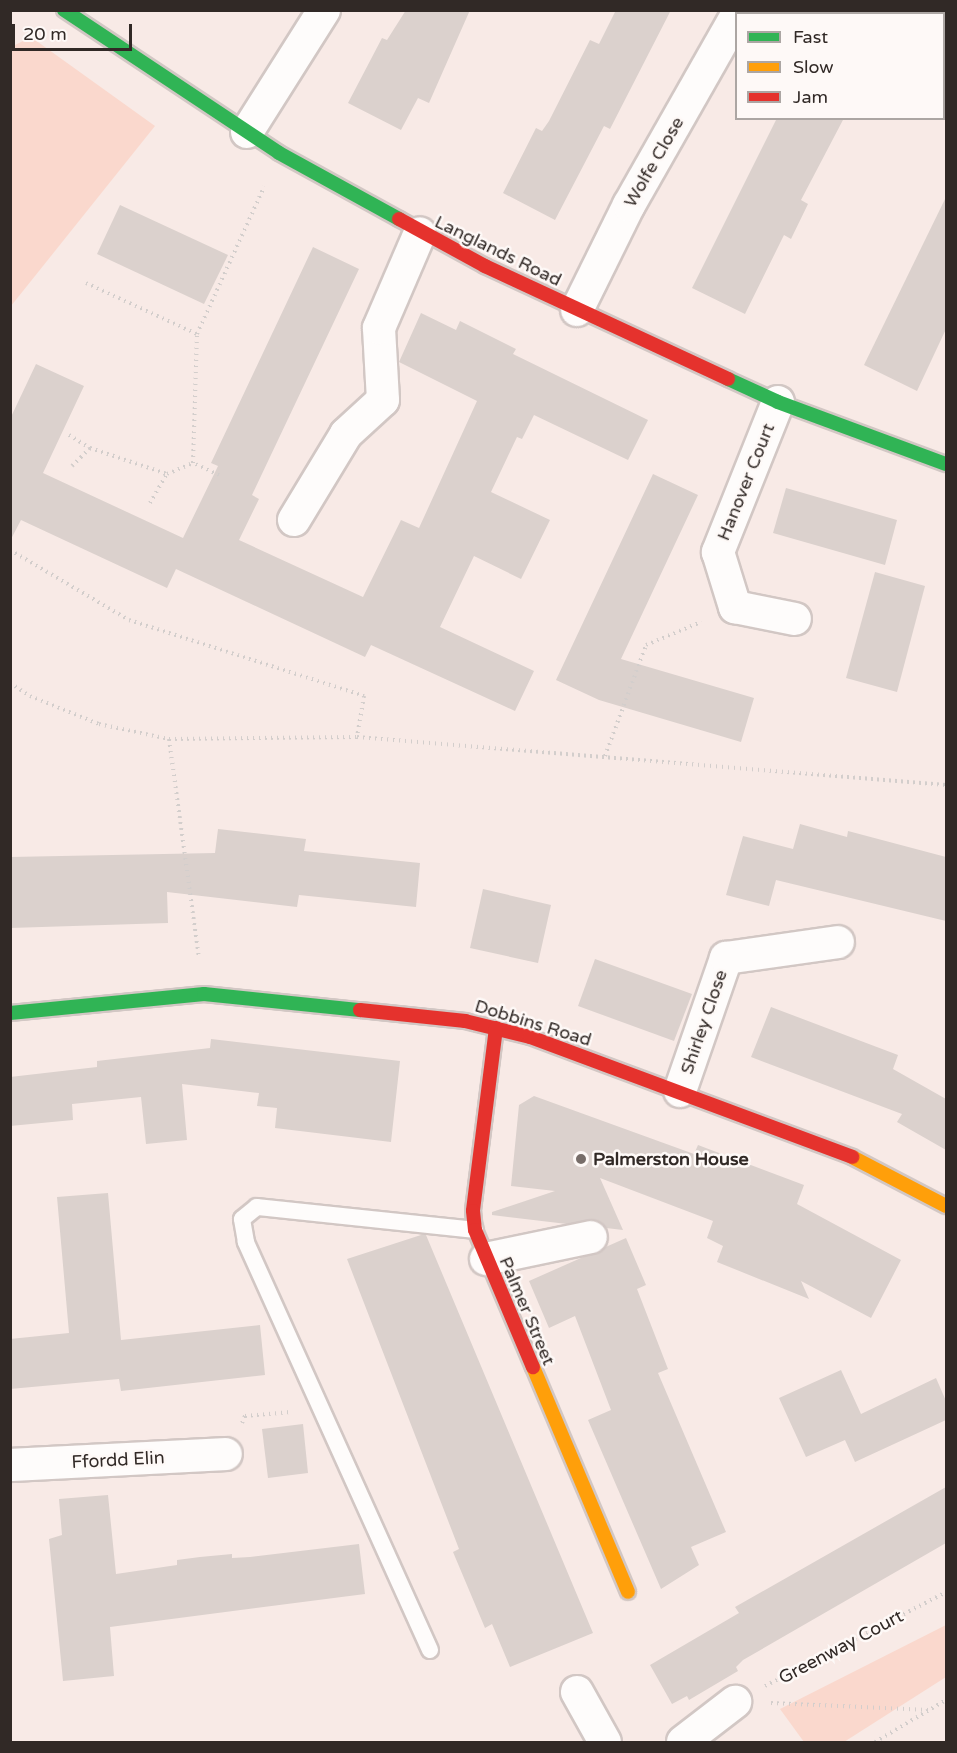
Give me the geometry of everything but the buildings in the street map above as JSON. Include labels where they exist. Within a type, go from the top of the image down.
[{"type":"street","name":"Langlands Road","points":[[64,10],[279,153],[420,233],[577,310],[778,402],[946,464]]},
{"type":"street","points":[[246,132],[324,10]]},
{"type":"street","name":"Wolfe Close","points":[[577,310],[629,205],[735,19]]},
{"type":"street","points":[[294,520],[346,434],[383,400],[379,328],[420,233]]},
{"type":"street","name":"Hanover Court","points":[[735,607],[718,552],[778,402]]},
{"type":"street","points":[[735,607],[795,619]]},
{"type":"street","name":"Shirley Close","points":[[680,1091],[726,958],[838,942]]},
{"type":"street","name":"Dobbins Road","points":[[10,1013],[204,993],[414,1013],[496,1028],[680,1091],[843,1152],[946,1206]]},
{"type":"street","name":"Palmer Street","points":[[496,1028],[474,1200],[475,1230],[628,1592]]},
{"type":"street","points":[[486,1259],[591,1237]]},
{"type":"street","name":"Ffordd Elin","points":[[10,1465],[226,1454]]},
{"type":"street","points":[[577,1692],[605,1743]]},
{"type":"street","points":[[683,1743],[735,1702]]},
{"type":"lane","points":[[430,1650],[323,1408],[246,1242],[242,1219],[257,1208],[475,1230]]},
{"type":"path","points":[[193,463],[197,334],[279,153]]},
{"type":"path","points":[[86,283],[197,334]]},
{"type":"path","points":[[69,435],[90,448],[167,474]]},
{"type":"path","points":[[72,466],[90,448]]},
{"type":"path","points":[[150,503],[167,474],[193,463],[219,475]]},
{"type":"path","points":[[10,550],[129,620],[364,696],[357,737]]},
{"type":"path","points":[[605,757],[646,645],[735,607]]},
{"type":"path","points":[[10,683],[30,696],[99,724],[169,739],[357,737],[946,785]]},
{"type":"path","points":[[169,739],[204,993]]},
{"type":"path","points":[[226,1454],[245,1416],[323,1408]]},
{"type":"path","name":"Greenway Court","points":[[735,1702],[946,1592]]},
{"type":"path","points":[[875,1743],[946,1700]]},
{"type":"path","name":"Greenway Court","points":[[735,1702],[929,1710]]},
{"type":"shaded area","points":[[31,37],[155,126],[11,306],[11,47]]},
{"type":"shaded area","points":[[946,1625],[946,1677],[844,1742],[804,1742],[780,1709]]},
{"type":"traffic: fast","points":[[64,10],[279,153],[399,219]]},
{"type":"traffic: fast","points":[[728,379],[778,402],[946,464]]},
{"type":"traffic: fast","points":[[10,1013],[204,994],[360,1010]]},
{"type":"traffic: slow","points":[[852,1157],[946,1206]]},
{"type":"traffic: slow","points":[[533,1367],[628,1592]]},
{"type":"traffic: jam","points":[[399,219],[485,266],[728,379]]},
{"type":"traffic: jam","points":[[360,1010],[465,1021],[530,1037],[852,1157]]},
{"type":"traffic: jam","points":[[496,1028],[473,1211],[475,1230],[533,1367]]},
{"type":"place","name":"Palmerston House","points":[[581,1159]]}]
